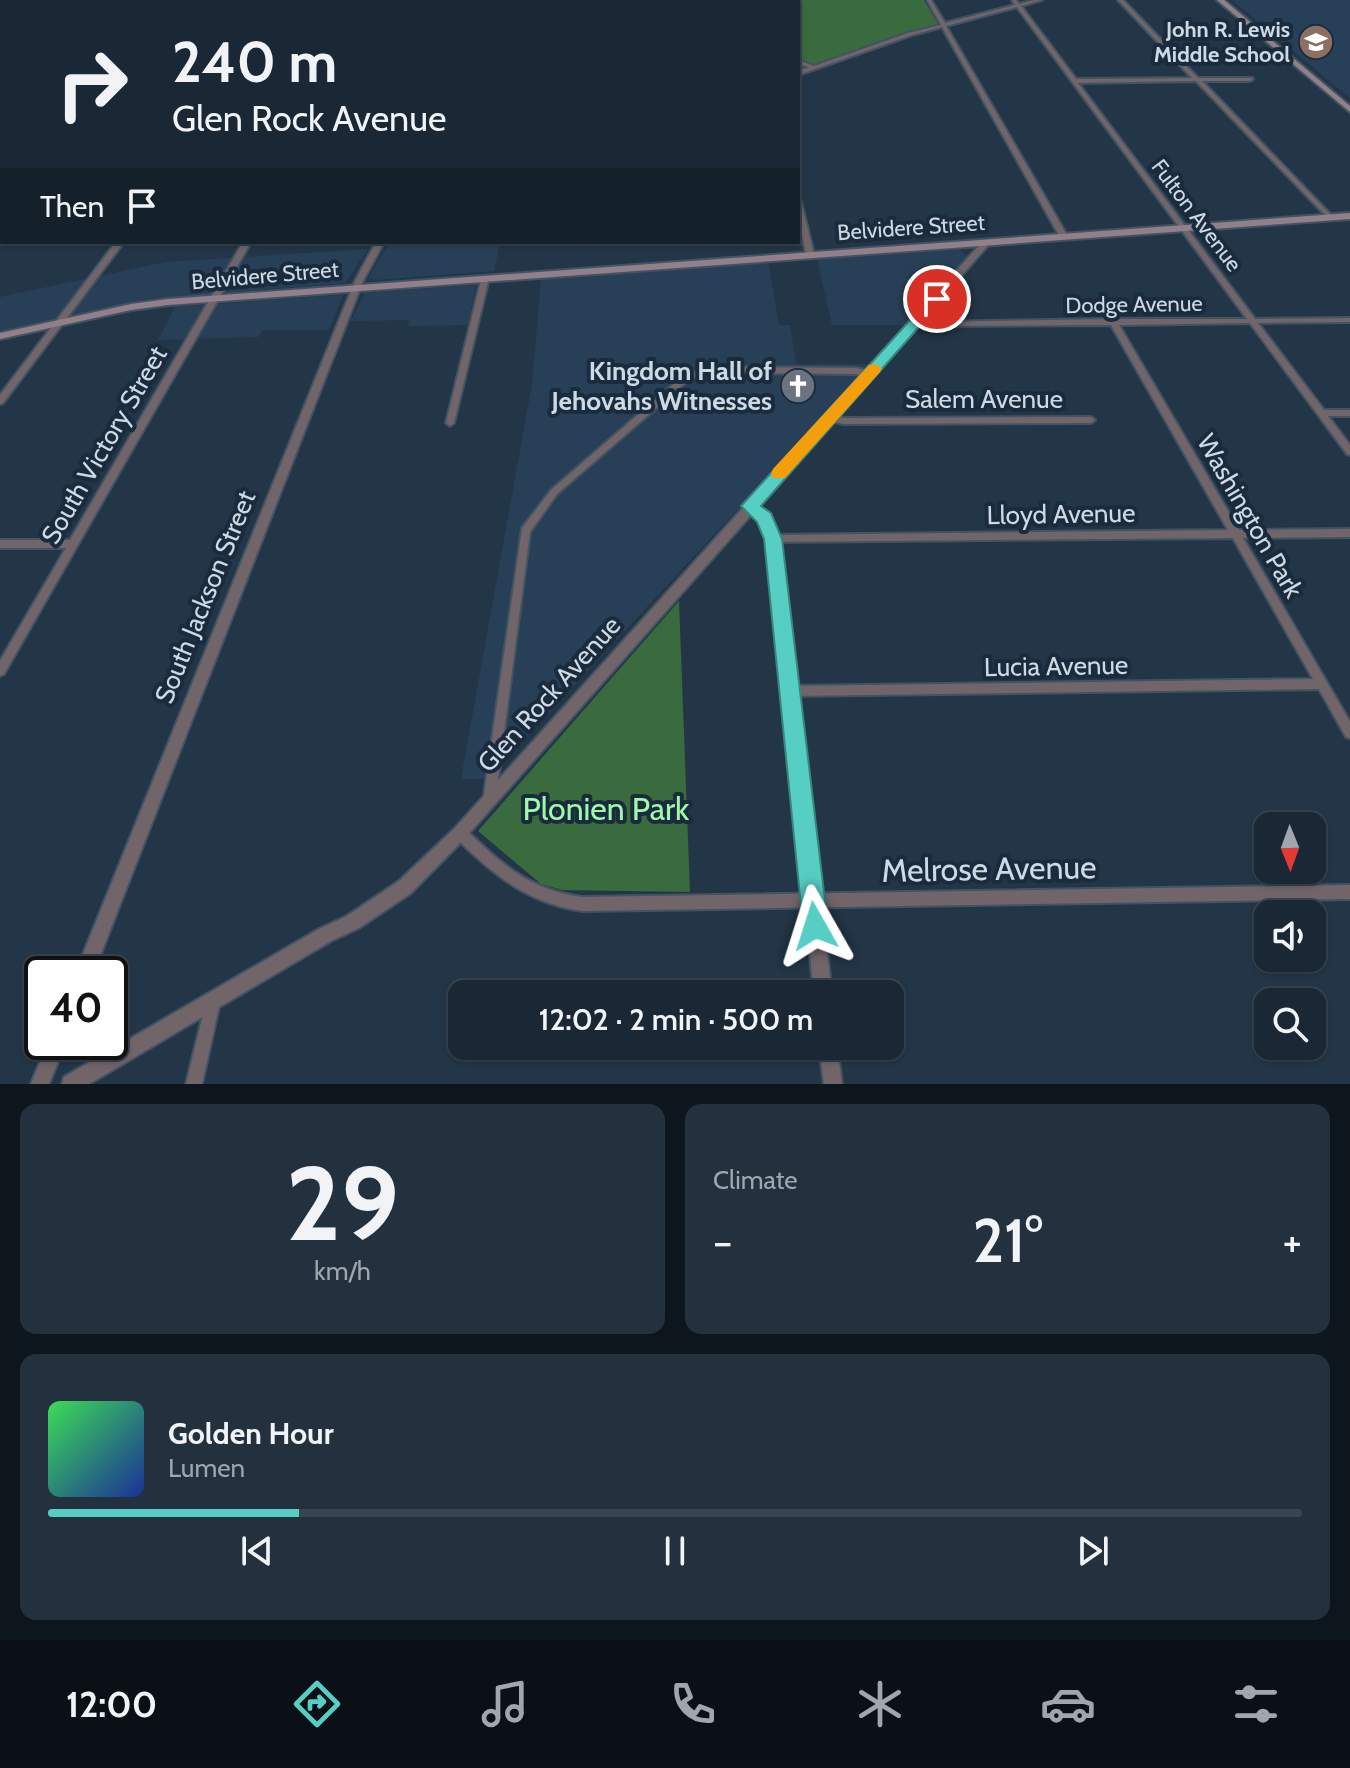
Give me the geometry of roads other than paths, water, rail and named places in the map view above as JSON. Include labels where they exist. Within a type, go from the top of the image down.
[{"type":"main road","points":[[1220,0],[1350,110]]},
{"type":"main road","name":"Belvidere Street","points":[[0,336],[131,307],[214,299],[1350,216]]},
{"type":"street","points":[[929,0],[1064,237]]},
{"type":"street","points":[[800,72],[1016,3],[1040,0]]},
{"type":"street","points":[[1120,0],[1330,217]]},
{"type":"street","name":"Fulton Avenue","points":[[1016,3],[1350,452]]},
{"type":"street","points":[[800,63],[813,67]]},
{"type":"street","points":[[1074,81],[1250,79]]},
{"type":"street","points":[[800,211],[810,254]]},
{"type":"street","name":"Glen Rock Avenue","points":[[71,1084],[325,935],[353,922],[405,887],[460,833],[490,795],[987,242]]},
{"type":"street","points":[[0,401],[119,244]]},
{"type":"street","name":"South Victory Street","points":[[0,671],[246,244]]},
{"type":"street","name":"South Jackson Street","points":[[91,956],[356,288],[379,244]]},
{"type":"street","points":[[450,423],[485,278]]},
{"type":"street","name":"Dodge Avenue","points":[[918,320],[933,324],[1350,320]]},
{"type":"street","name":"Washington Park","points":[[1113,321],[1350,733]]},
{"type":"street","points":[[490,795],[525,531],[554,492],[688,376],[719,370],[856,371],[869,374]]},
{"type":"street","points":[[1321,413],[1350,413]]},
{"type":"street","name":"Salem Avenue","points":[[829,418],[844,421],[1091,420]]},
{"type":"street","points":[[750,506],[764,518],[773,539],[822,980]]},
{"type":"street","name":"Lloyd Avenue","points":[[773,539],[1350,533]]},
{"type":"street","points":[[0,544],[73,544]]},
{"type":"street","name":"Lucia Avenue","points":[[790,691],[1322,684]]},
{"type":"street","name":"Melrose Avenue","points":[[460,833],[524,888],[556,902],[1350,892]]},
{"type":"street","points":[[194,1084],[213,1002]]},
{"type":"street","points":[[40,1084],[50,1060]]},
{"type":"street","points":[[830,1060],[833,1084]]},
{"type":"place","name":"John R. Lewis Middle School","points":[[1316,42]]},
{"type":"place","name":"Kingdom Hall of Jehovahs Witnesses","points":[[798,386]]},
{"type":"park label","name":"Plonien Park","points":[[606,809]]}]
